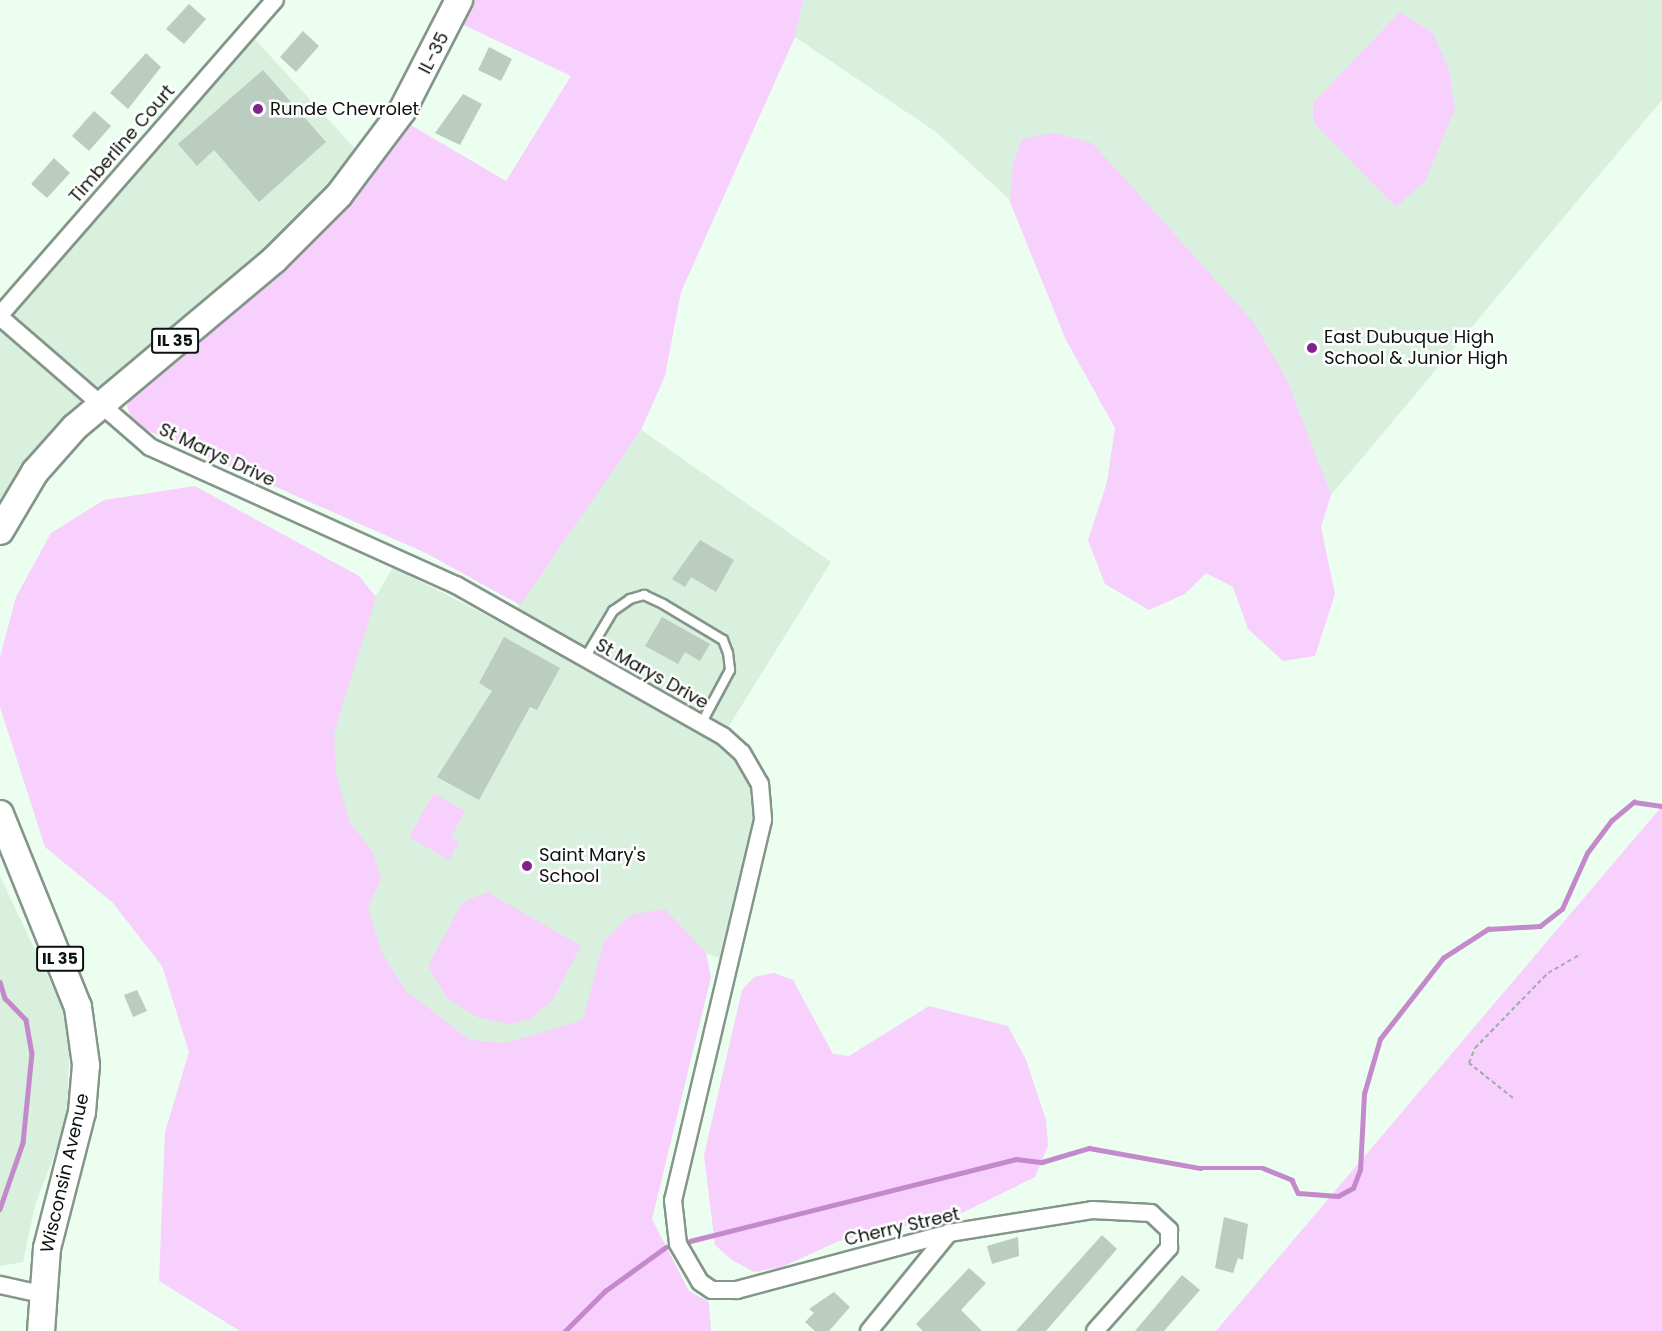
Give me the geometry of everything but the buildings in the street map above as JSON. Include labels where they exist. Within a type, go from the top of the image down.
[{"type":"main road","name":"IL-35","points":[[99,405],[274,260],[366,164],[414,91],[459,0]]},
{"type":"main road","name":"IL 35","points":[[0,531],[47,457],[99,405]]},
{"type":"main road","name":"Wisconsin Avenue","points":[[0,814],[78,1007],[86,1065],[82,1112],[51,1230],[41,1294],[41,1331]]},
{"type":"street","name":"Timberline Court","points":[[0,316],[275,0]]},
{"type":"street","name":"St Marys Drive","points":[[0,316],[99,405],[150,447],[394,554],[701,724],[729,741],[753,767],[764,820],[676,1179],[676,1234]]},
{"type":"street","name":"Cherry Street","points":[[676,1234],[690,1272],[712,1290],[723,1291],[949,1233],[1092,1210],[1150,1213],[1167,1226],[1169,1248],[1095,1331]]},
{"type":"street","points":[[869,1331],[949,1233]]},
{"type":"street","points":[[0,1285],[41,1294]]},
{"type":"lane","points":[[585,658],[613,611],[630,599],[644,595],[663,604],[723,640],[729,653],[730,670],[701,724]]},
{"type":"path","points":[[1513,1098],[1469,1063],[1475,1048],[1548,974],[1581,954]]},
{"type":"shaded area","points":[[472,0],[803,0],[795,37],[681,292],[665,376],[641,430],[520,605],[426,553],[146,430],[130,417],[127,405],[139,389],[327,228],[409,124],[506,181],[571,76],[462,24]]},
{"type":"shaded area","name":"East Dubuque High School & Junior High","points":[[803,0],[1662,0],[1662,100],[1331,495],[936,132],[795,37]]},
{"type":"shaded area","points":[[1400,12],[1433,33],[1449,70],[1455,109],[1425,181],[1396,207],[1313,122],[1313,103]]},
{"type":"shaded area","name":"Runde Chevrolet","points":[[241,24],[358,152],[287,228],[61,421],[0,502],[0,302]]},
{"type":"shaded area","points":[[1054,133],[1092,143],[1254,323],[1287,380],[1331,495],[1321,527],[1335,594],[1315,656],[1283,661],[1248,629],[1233,587],[1206,573],[1185,594],[1149,610],[1105,584],[1088,540],[1107,482],[1115,428],[1066,340],[1010,202],[1013,164],[1022,139]]},
{"type":"shaded area","name":"Saint Mary's School","points":[[641,430],[831,562],[717,745],[736,756],[757,804],[721,959],[644,929],[602,1043],[502,1065],[327,931],[286,752],[393,567],[505,625]]},
{"type":"shaded area","points":[[195,486],[359,576],[376,597],[334,733],[336,774],[350,823],[373,852],[381,879],[368,907],[381,951],[406,991],[470,1040],[506,1043],[583,1020],[604,941],[630,915],[665,909],[706,953],[711,977],[652,1219],[689,1291],[709,1302],[711,1331],[240,1331],[159,1281],[165,1132],[189,1052],[162,966],[113,903],[45,847],[0,707],[0,657],[16,597],[51,533],[104,500]]},
{"type":"shaded area","points":[[434,793],[465,811],[451,837],[459,842],[449,860],[409,837]]},
{"type":"shaded area","points":[[1662,806],[1662,1331],[1216,1331],[1290,1244]]},
{"type":"shaded area","points":[[0,876],[70,1024],[67,1122],[35,1205],[23,1262],[0,1266]]},
{"type":"shaded area","points":[[487,892],[581,946],[553,999],[531,1019],[510,1024],[479,1018],[447,998],[428,966],[462,903]]},
{"type":"shaded area","points":[[774,973],[793,980],[833,1054],[849,1056],[929,1006],[1008,1026],[1026,1060],[1046,1120],[1048,1146],[1035,1177],[962,1213],[839,1241],[782,1267],[754,1272],[732,1260],[715,1245],[704,1155],[742,990],[754,977]]},
{"type":"waterway","points":[[690,1241],[1016,1159],[1042,1162],[1089,1148],[1200,1168],[1263,1168],[1292,1180],[1298,1193],[1338,1196],[1353,1188],[1360,1170],[1364,1094],[1380,1039],[1443,958],[1488,929],[1540,926],[1562,909],[1587,853],[1611,821],[1634,802],[1662,806]]},
{"type":"waterway","points":[[0,982],[5,998],[26,1020],[32,1053],[23,1143],[0,1209]]},
{"type":"waterway","points":[[565,1331],[605,1291],[666,1247]]},
{"type":"place","name":"Runde Chevrolet","points":[[258,109]]},
{"type":"place","name":"East Dubuque High School & Junior High","points":[[1312,348]]},
{"type":"place","name":"Saint Mary's School","points":[[527,866]]}]
